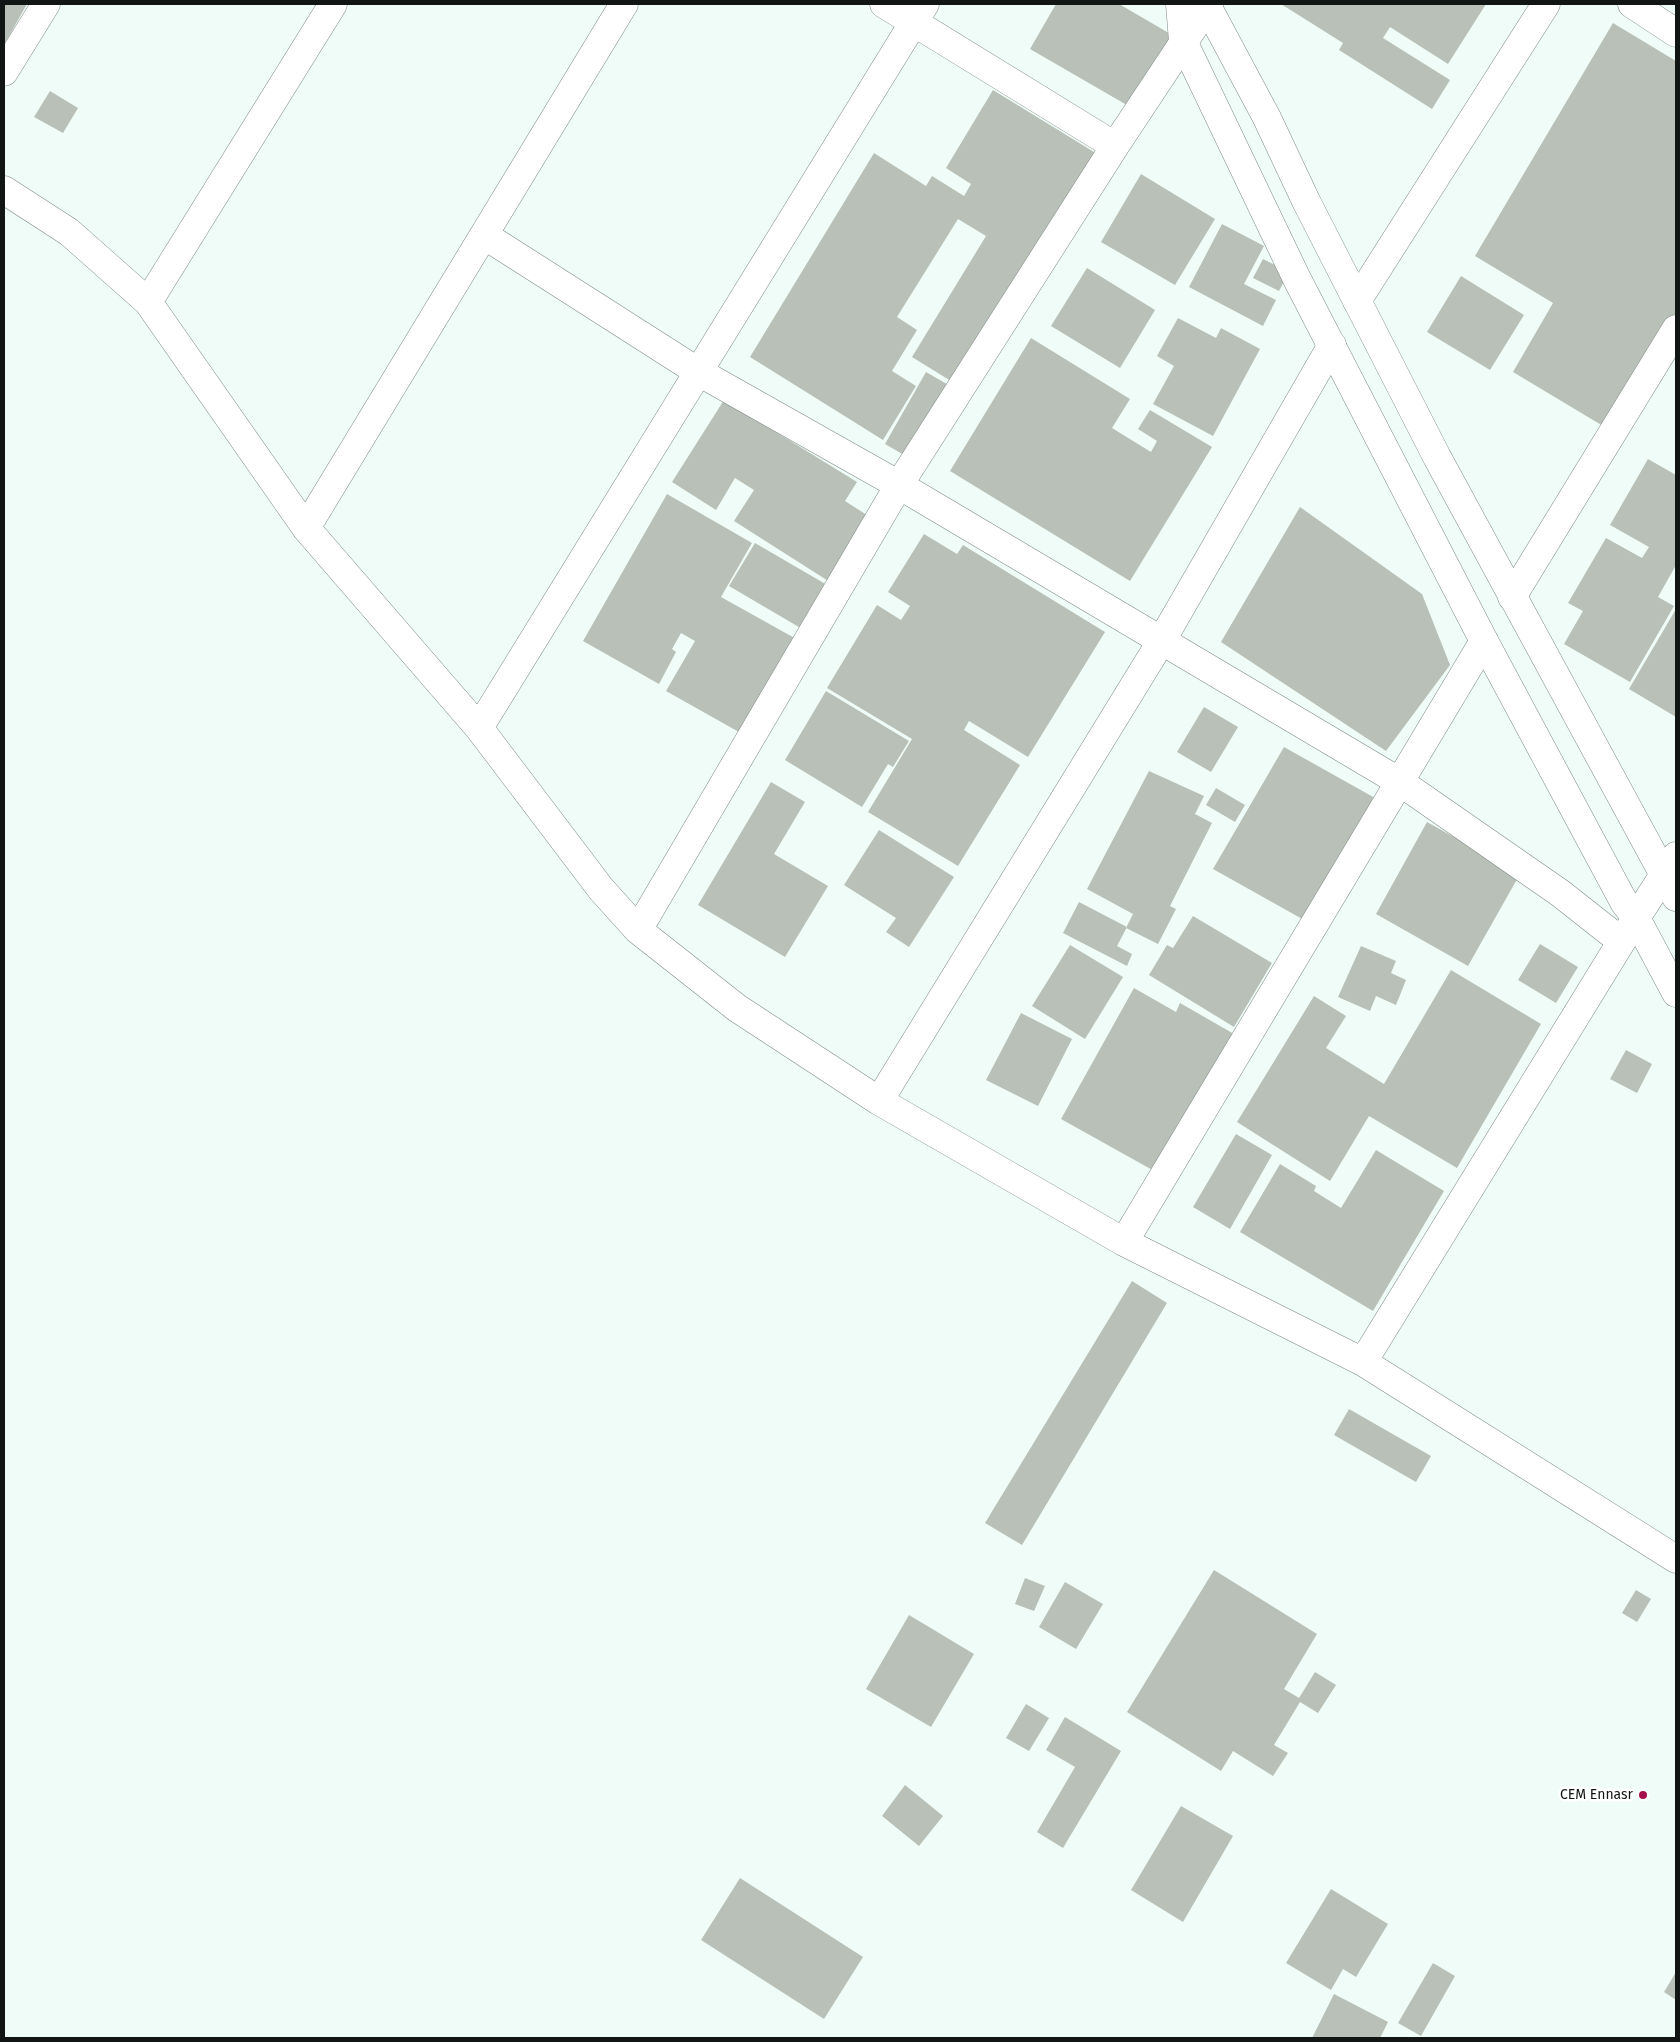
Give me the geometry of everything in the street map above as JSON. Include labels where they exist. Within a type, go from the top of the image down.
[{"type":"street","points":[[4,72],[46,4]]},
{"type":"street","points":[[148,302],[333,4]]},
{"type":"street","points":[[306,528],[414,346],[484,236],[624,4]]},
{"type":"street","points":[[884,4],[920,13],[1115,146]]},
{"type":"street","points":[[1180,4],[1183,41],[1297,279],[1484,641],[1624,902],[1636,918],[1676,993]]},
{"type":"street","points":[[638,930],[899,486],[1115,146],[1208,4],[1437,457],[1512,597],[1672,876],[1636,918],[1621,941],[1363,1362]]},
{"type":"street","points":[[1357,302],[1546,4]]},
{"type":"street","points":[[1632,4],[1676,33]]},
{"type":"street","points":[[479,728],[697,371],[920,13]]},
{"type":"street","points":[[4,190],[69,232],[148,302],[306,528],[479,728],[602,890],[638,930],[737,1008],[879,1101],[1124,1242],[1363,1362],[1676,1558]]},
{"type":"street","points":[[484,236],[697,371],[899,486],[1400,782],[1560,893],[1621,941]]},
{"type":"street","points":[[1512,597],[1676,330]]},
{"type":"street","points":[[879,1101],[1162,640],[1332,345]]},
{"type":"street","points":[[1124,1242],[1484,641]]},
{"type":"building","points":[[4,4],[27,4],[4,45]]},
{"type":"building","points":[[1056,4],[1119,4],[1174,36],[1132,108],[1030,49]]},
{"type":"building","points":[[1281,4],[1486,4],[1448,64],[1390,27],[1383,38],[1450,80],[1432,109],[1339,50],[1343,43]]},
{"type":"building","points":[[1613,23],[1676,61],[1676,315],[1608,429],[1513,372],[1553,303],[1475,256]]},
{"type":"building","points":[[993,90],[1107,160],[967,391],[912,357],[986,236],[958,219],[897,317],[917,330],[892,371],[916,386],[883,440],[750,357],[874,153],[926,186],[932,176],[964,196],[971,184],[946,168]]},
{"type":"building","points":[[50,91],[78,108],[63,133],[34,117]]},
{"type":"building","points":[[1141,174],[1215,219],[1175,285],[1101,242]]},
{"type":"building","points":[[1222,224],[1264,246],[1244,284],[1276,300],[1263,326],[1189,287]]},
{"type":"building","points":[[1263,259],[1289,272],[1279,291],[1253,278]]},
{"type":"building","points":[[1087,268],[1155,310],[1120,368],[1051,326]]},
{"type":"building","points":[[1461,276],[1524,315],[1490,370],[1427,332]]},
{"type":"building","points":[[1178,318],[1216,338],[1221,328],[1260,349],[1213,436],[1153,404],[1174,366],[1157,356]]},
{"type":"building","points":[[1031,338],[1130,399],[1112,428],[1151,452],[1157,441],[1138,429],[1150,410],[1212,447],[1130,581],[950,471]]},
{"type":"building","points":[[926,372],[959,391],[918,463],[885,444]]},
{"type":"building","points":[[724,400],[857,482],[845,501],[884,526],[844,591],[734,521],[754,490],[735,478],[716,510],[672,482]]},
{"type":"building","points":[[1648,459],[1676,475],[1676,565],[1658,597],[1674,606],[1630,682],[1564,644],[1583,611],[1568,603],[1606,538],[1642,558],[1649,547],[1610,525]]},
{"type":"building","points":[[667,494],[752,543],[721,597],[816,650],[762,745],[666,691],[695,641],[681,633],[672,649],[676,652],[659,684],[583,641]]},
{"type":"building","points":[[1300,507],[1422,594],[1450,665],[1386,751],[1221,642]]},
{"type":"building","points":[[924,534],[957,554],[963,545],[1105,632],[1028,757],[969,721],[964,730],[1020,765],[958,866],[868,812],[912,739],[827,688],[877,605],[901,620],[910,606],[888,592]]},
{"type":"building","points":[[755,543],[846,596],[821,640],[729,586]]},
{"type":"building","points":[[1676,609],[1676,717],[1629,689]]},
{"type":"building","points":[[826,691],[909,741],[893,767],[888,764],[862,807],[785,760]]},
{"type":"building","points":[[1204,707],[1238,727],[1211,772],[1177,752]]},
{"type":"building","points":[[1284,747],[1375,798],[1304,920],[1213,869]]},
{"type":"building","points":[[1149,771],[1204,796],[1195,814],[1212,823],[1170,906],[1176,909],[1158,944],[1126,928],[1133,914],[1087,889]]},
{"type":"building","points":[[771,782],[805,802],[774,854],[828,886],[785,957],[698,905]]},
{"type":"building","points":[[1216,788],[1245,805],[1235,822],[1206,805]]},
{"type":"building","points":[[1427,822],[1520,874],[1468,966],[1376,914]]},
{"type":"building","points":[[879,830],[954,877],[909,947],[886,932],[896,918],[844,885]]},
{"type":"building","points":[[1079,902],[1127,927],[1117,946],[1132,954],[1127,966],[1063,933]]},
{"type":"building","points":[[1193,916],[1272,963],[1234,1027],[1149,975],[1167,945],[1173,948]]},
{"type":"building","points":[[1540,944],[1578,967],[1556,1003],[1518,980]]},
{"type":"building","points":[[1070,945],[1123,977],[1085,1039],[1032,1006]]},
{"type":"building","points":[[1361,946],[1396,961],[1391,973],[1406,980],[1396,1005],[1376,996],[1370,1011],[1338,997]]},
{"type":"building","points":[[1451,970],[1541,1024],[1457,1168],[1369,1116],[1330,1181],[1237,1122],[1314,996],[1346,1016],[1326,1048],[1384,1084]]},
{"type":"building","points":[[1134,988],[1176,1012],[1180,1003],[1234,1034],[1156,1172],[1061,1119]]},
{"type":"building","points":[[1021,1013],[1072,1039],[1038,1106],[986,1080]]},
{"type":"building","points":[[1626,1050],[1652,1064],[1637,1093],[1610,1079]]},
{"type":"building","points":[[1236,1134],[1272,1155],[1230,1229],[1193,1207]]},
{"type":"building","points":[[1376,1150],[1444,1191],[1373,1311],[1240,1232],[1280,1164],[1316,1186],[1314,1191],[1341,1208]]},
{"type":"building","points":[[1132,1281],[1167,1303],[1022,1545],[985,1523]]},
{"type":"building","points":[[1349,1409],[1431,1456],[1416,1482],[1334,1435]]},
{"type":"building","points":[[1214,1570],[1317,1634],[1284,1689],[1299,1698],[1315,1672],[1336,1685],[1318,1713],[1300,1702],[1274,1745],[1288,1753],[1273,1776],[1233,1751],[1221,1771],[1127,1712]]},
{"type":"building","points":[[1025,1578],[1045,1586],[1034,1611],[1015,1604]]},
{"type":"building","points":[[1065,1582],[1103,1604],[1076,1649],[1039,1627]]},
{"type":"building","points":[[1636,1590],[1651,1599],[1637,1622],[1622,1613]]},
{"type":"building","points":[[909,1615],[974,1654],[931,1727],[866,1689]]},
{"type":"building","points":[[1026,1704],[1049,1718],[1029,1751],[1006,1738]]},
{"type":"building","points":[[1065,1717],[1121,1751],[1063,1848],[1037,1832],[1075,1767],[1046,1750]]},
{"type":"building","points":[[905,1785],[943,1816],[919,1846],[882,1816]]},
{"type":"building","points":[[1181,1806],[1233,1836],[1183,1922],[1131,1890]]},
{"type":"building","points":[[740,1878],[863,1957],[824,2019],[701,1940]]},
{"type":"building","points":[[1331,1889],[1388,1924],[1356,1977],[1343,1969],[1331,1990],[1286,1963]]},
{"type":"building","points":[[1433,1963],[1455,1976],[1421,2036],[1398,2023]]},
{"type":"building","points":[[1676,1972],[1676,2000],[1664,1992]]},
{"type":"building","points":[[1334,1994],[1388,2022],[1380,2038],[1312,2038]]},
{"type":"place","name":"CEM Ennasr","points":[[1643,1795]]}]
